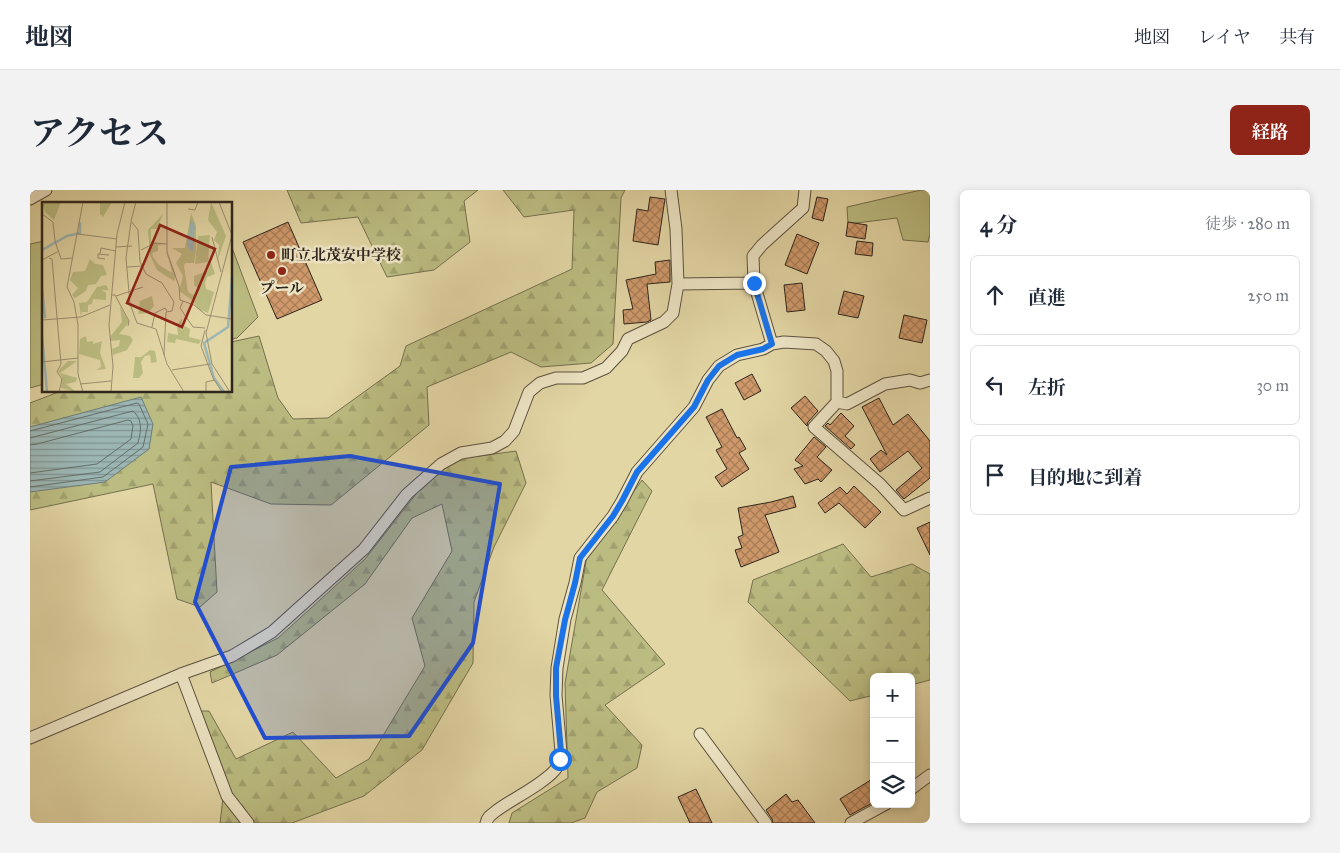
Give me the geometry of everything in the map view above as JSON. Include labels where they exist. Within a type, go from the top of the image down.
[{"type":"street","points":[[30,199],[46,190]]},
{"type":"street","points":[[30,738],[181,674],[232,656],[272,632],[364,549],[407,494],[442,464],[461,454],[492,448],[505,441],[514,431],[529,392],[540,383],[556,378],[583,378],[606,368],[622,350],[628,339],[664,322],[674,313],[678,284],[676,229],[671,190]]},
{"type":"street","points":[[772,344],[754,283],[753,256],[762,245],[804,208],[805,190]]},
{"type":"street","points":[[678,284],[754,283]]},
{"type":"street","points":[[486,823],[487,818],[547,778],[556,769],[561,752],[556,696],[556,668],[580,558],[613,516],[637,472],[694,407],[708,380],[719,366],[737,355],[784,342],[816,344],[826,350],[834,361],[837,371],[837,402],[814,427],[880,484],[904,510],[930,498]]},
{"type":"street","points":[[837,402],[847,404],[885,384],[910,380],[920,382],[930,380]]},
{"type":"street","points":[[181,674],[227,796],[248,823]]},
{"type":"street","points":[[700,734],[766,823]]},
{"type":"street","points":[[915,786],[930,775]]},
{"type":"street","points":[[851,823],[879,808]]},
{"type":"street","points":[[498,823],[499,809]]},
{"type":"highlighted area","points":[[350,456],[500,484],[473,643],[409,736],[265,738],[195,602],[231,467]]},
{"type":"green space","points":[[287,190],[478,190],[464,201],[470,242],[434,270],[387,277],[358,217],[301,223]]},
{"type":"green space","points":[[503,190],[625,190],[621,198],[613,344],[591,363],[541,367],[511,352],[427,387],[429,425],[331,505],[271,504],[211,482],[217,592],[200,607],[177,599],[153,484],[30,510],[30,403],[58,392],[232,392],[232,342],[259,336],[278,398],[293,419],[328,418],[400,366],[406,346],[572,269],[574,210],[524,217]]},
{"type":"green space","points":[[921,190],[930,190],[930,234],[928,242],[903,240],[897,218],[848,224],[847,207]]},
{"type":"green space","points":[[42,241],[42,385],[30,388],[30,244]]},
{"type":"green space","points":[[232,248],[258,317],[237,338],[232,339]]},
{"type":"green space","points":[[516,451],[526,483],[494,547],[474,602],[473,663],[422,750],[364,796],[292,823],[220,823],[223,798],[189,711],[209,711],[236,759],[293,732],[336,778],[369,759],[425,666],[412,618],[452,551],[442,504],[412,518],[365,584],[277,655],[212,683],[210,672],[278,638],[365,559],[420,489],[457,459]]},
{"type":"green space","points":[[642,480],[652,491],[602,590],[665,664],[605,705],[642,745],[637,768],[597,792],[585,818],[571,823],[509,823],[512,813],[568,778],[565,683],[587,556]]},
{"type":"green space","points":[[843,544],[871,577],[912,564],[930,574],[930,680],[915,684],[915,673],[870,673],[870,696],[850,701],[748,602],[753,580]]},
{"type":"water","points":[[141,397],[153,424],[149,449],[105,482],[30,492],[30,427]]},
{"type":"building","points":[[650,197],[665,199],[658,245],[633,241],[637,209],[648,211]]},
{"type":"building","points":[[817,197],[828,199],[823,221],[812,218]]},
{"type":"building","name":"プール","points":[[288,222],[322,300],[277,319],[243,242]]},
{"type":"building","points":[[848,222],[867,225],[865,239],[846,236]]},
{"type":"building","points":[[797,234],[819,243],[807,274],[785,265]]},
{"type":"building","points":[[857,241],[873,243],[872,256],[855,254]]},
{"type":"building","points":[[670,260],[670,282],[647,284],[651,320],[624,324],[623,310],[633,309],[626,280],[656,274],[655,262]]},
{"type":"building","points":[[802,283],[805,310],[787,312],[784,285]]},
{"type":"building","points":[[844,291],[864,296],[858,318],[838,314]]},
{"type":"building","points":[[904,315],[927,320],[922,343],[899,338]]},
{"type":"building","points":[[752,374],[761,391],[744,400],[735,383]]},
{"type":"building","points":[[805,396],[818,411],[808,422],[807,426],[791,408]]},
{"type":"building","points":[[879,398],[893,425],[908,414],[930,441],[930,478],[904,499],[896,490],[922,468],[908,451],[880,472],[870,459],[881,450],[887,455],[862,407]]},
{"type":"building","points":[[722,409],[737,438],[739,437],[746,449],[739,453],[749,469],[722,487],[715,477],[727,469],[716,450],[722,447],[706,417]]},
{"type":"building","points":[[841,413],[854,426],[845,436],[855,445],[851,449],[825,426],[828,423],[830,425]]},
{"type":"building","points":[[814,437],[826,447],[817,457],[832,470],[821,482],[818,479],[805,484],[794,469],[803,466],[795,460]]},
{"type":"building","points":[[854,486],[881,512],[865,528],[839,503],[825,513],[818,503],[840,487],[847,494]]},
{"type":"building","points":[[793,496],[796,507],[765,515],[779,552],[741,567],[735,550],[742,548],[738,537],[743,535],[738,508]]},
{"type":"building","points":[[930,522],[930,555],[917,528]]},
{"type":"building","points":[[870,780],[870,804],[850,815],[840,799]]},
{"type":"building","points":[[696,789],[712,823],[690,823],[678,797]]},
{"type":"building","points":[[786,794],[792,802],[798,800],[815,823],[773,823],[766,810]]},
{"type":"place","name":"町立北茂安中学校","points":[[271,255]]},
{"type":"place","name":"プール","points":[[282,271]]},
{"type":"route","points":[[560,759],[556,668],[580,558],[613,516],[637,472],[694,407],[708,380],[719,366],[737,355],[763,349],[772,344],[754,283]]}]
